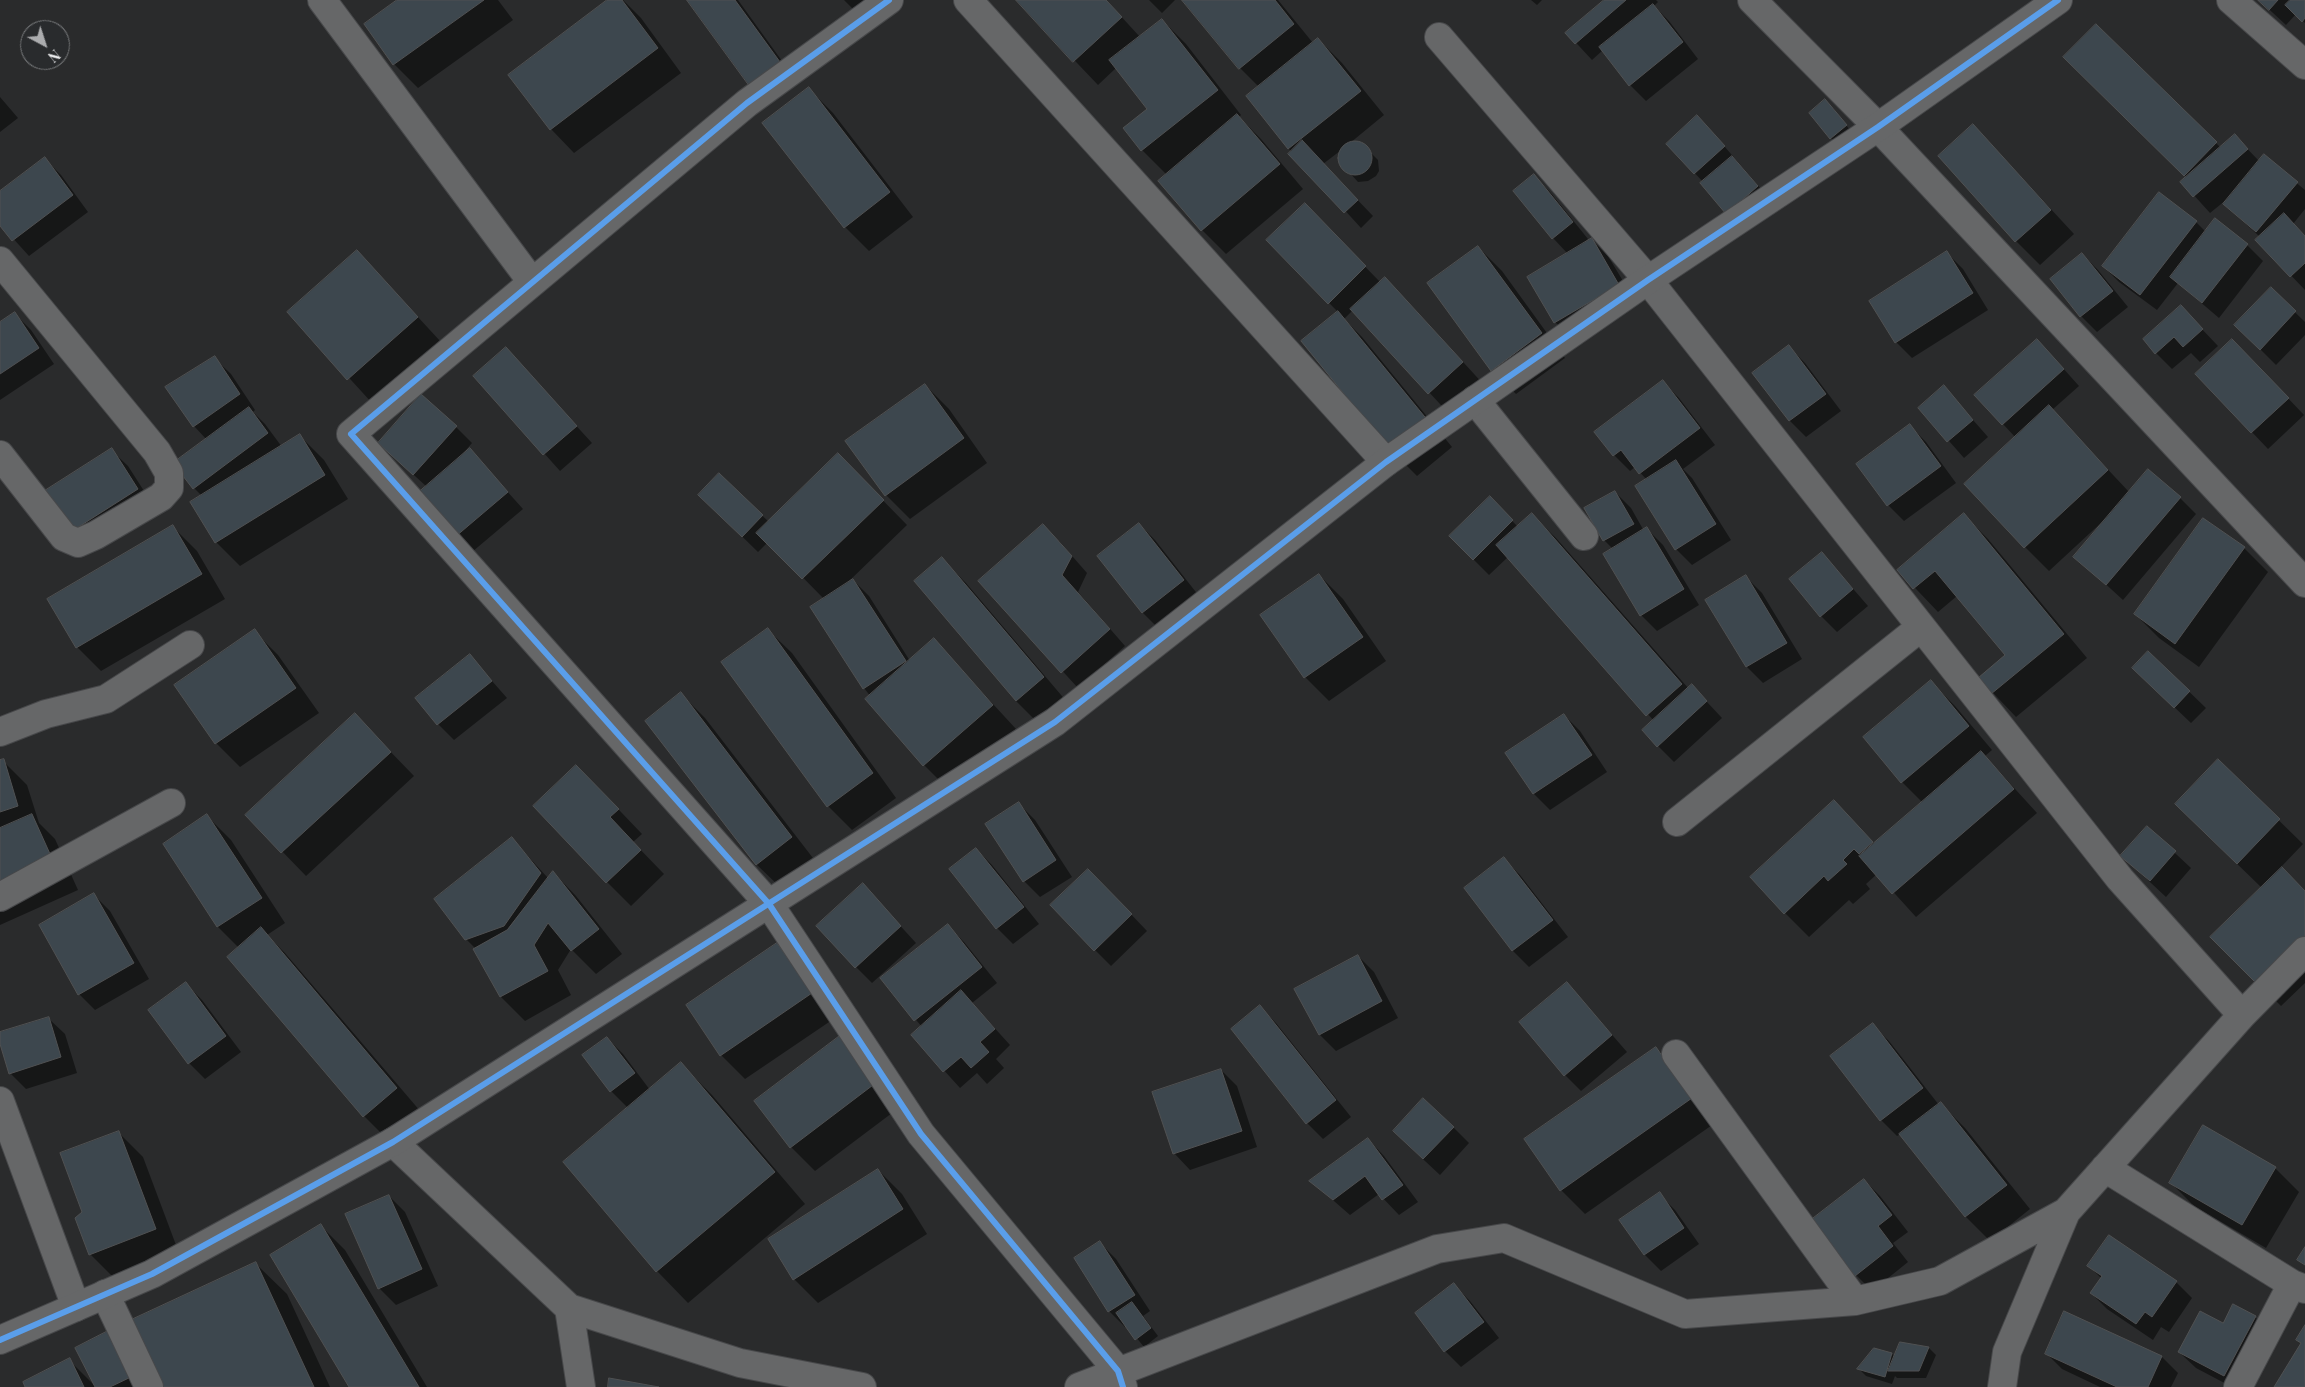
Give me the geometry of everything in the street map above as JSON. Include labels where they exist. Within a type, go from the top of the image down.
[{"type":"street","points":[[322,0],[532,282]]},
{"type":"street","points":[[889,0],[747,103],[351,434],[769,904],[921,1134],[1121,1379]]},
{"type":"street","points":[[968,0],[1386,462]]},
{"type":"street","points":[[1752,0],[1878,127],[2305,583]]},
{"type":"street","points":[[0,1340],[152,1274],[393,1142],[1055,722],[1386,462],[1648,280],[1878,127],[2058,0]]},
{"type":"street","points":[[2231,0],[2305,65]]},
{"type":"street","points":[[1439,37],[1648,280],[2120,878],[2242,1015]]},
{"type":"street","points":[[0,261],[156,452],[169,473],[169,488],[153,501],[96,535],[78,543],[64,537],[0,455]]},
{"type":"street","points":[[1475,400],[1584,536]]},
{"type":"street","points":[[1676,822],[1922,627]]},
{"type":"street","points":[[0,732],[46,714],[106,700],[190,645]]},
{"type":"street","points":[[0,897],[171,803]]},
{"type":"street","points":[[2002,1387],[2007,1352],[2066,1212],[2242,1015],[2305,952]]},
{"type":"street","points":[[1676,1054],[1855,1301]]},
{"type":"street","points":[[0,1101],[76,1307]]},
{"type":"street","points":[[393,1142],[569,1308],[740,1363],[862,1387]]},
{"type":"street","points":[[2105,1168],[2299,1286],[2238,1387]]},
{"type":"street","points":[[1079,1387],[1121,1379],[1437,1249],[1504,1238],[1685,1314],[1855,1301],[1940,1281],[2066,1212]]},
{"type":"street","points":[[105,1294],[149,1387]]},
{"type":"street","points":[[569,1308],[581,1387]]},
{"type":"building","points":[[397,0],[484,0],[393,65],[364,24]]},
{"type":"building","points":[[607,0],[622,0],[658,48],[550,130],[508,75]]},
{"type":"building","points":[[687,0],[735,0],[780,62],[749,85]]},
{"type":"building","points":[[1016,0],[1106,0],[1122,17],[1073,62]]},
{"type":"building","points":[[1182,0],[1275,0],[1294,24],[1239,69]]},
{"type":"building","points":[[1604,0],[1626,0],[1575,44],[1565,33]]},
{"type":"building","points":[[2258,0],[2278,0],[2269,10]]},
{"type":"building","points":[[2290,0],[2305,0],[2305,18],[2302,22],[2285,5]]},
{"type":"building","points":[[1653,4],[1683,42],[1629,86],[1599,47]]},
{"type":"building","points":[[1162,19],[1218,90],[1141,151],[1123,128],[1147,109],[1109,60]]},
{"type":"building","points":[[2096,24],[2217,142],[2184,176],[2063,57]]},
{"type":"building","points":[[1318,38],[1361,91],[1288,149],[1246,96]]},
{"type":"building","points":[[809,87],[890,192],[844,228],[762,123]]},
{"type":"building","points":[[1825,99],[1847,125],[1830,139],[1809,113]]},
{"type":"building","points":[[1237,114],[1280,164],[1201,231],[1158,181]]},
{"type":"building","points":[[1697,115],[1725,146],[1694,174],[1666,144]]},
{"type":"building","points":[[1973,124],[2051,210],[2015,242],[1938,156]]},
{"type":"building","points":[[2235,134],[2248,149],[2193,197],[2180,182]]},
{"type":"building","points":[[1302,140],[1358,200],[1344,213],[1288,154]]},
{"type":"building","points":[[1355,141],[1367,146],[1372,158],[1367,170],[1355,175],[1343,170],[1338,158],[1343,146]]},
{"type":"building","points":[[2264,154],[2298,182],[2256,232],[2223,204]]},
{"type":"building","points":[[1732,156],[1758,186],[1726,214],[1700,183]]},
{"type":"building","points":[[45,157],[73,195],[12,241],[0,226],[0,191]]},
{"type":"building","points":[[1534,174],[1573,222],[1552,239],[1513,191]]},
{"type":"building","points":[[2159,192],[2197,221],[2140,295],[2102,266]]},
{"type":"building","points":[[1305,203],[1366,266],[1328,304],[1266,240]]},
{"type":"building","points":[[2284,213],[2305,236],[2305,263],[2290,277],[2255,240]]},
{"type":"building","points":[[2215,218],[2248,244],[2202,303],[2170,277]]},
{"type":"building","points":[[1592,238],[1619,285],[1554,323],[1527,277]]},
{"type":"building","points":[[1478,246],[1542,333],[1491,371],[1427,283]]},
{"type":"building","points":[[357,250],[418,317],[347,380],[287,312]]},
{"type":"building","points":[[1947,251],[1973,293],[1895,343],[1869,301]]},
{"type":"building","points":[[2082,253],[2113,291],[2080,317],[2050,279]]},
{"type":"building","points":[[1385,277],[1463,362],[1428,394],[1350,309]]},
{"type":"building","points":[[2271,287],[2296,311],[2260,350],[2234,325]]},
{"type":"building","points":[[2181,305],[2203,329],[2183,347],[2174,337],[2155,354],[2143,339]]},
{"type":"building","points":[[1338,311],[1429,422],[1392,453],[1301,341]]},
{"type":"building","points":[[15,312],[39,348],[0,374],[0,322]]},
{"type":"building","points":[[2037,339],[2064,369],[2002,425],[1974,395]]},
{"type":"building","points":[[2232,339],[2289,398],[2251,433],[2195,374]]},
{"type":"building","points":[[1789,345],[1826,394],[1789,421],[1752,373]]},
{"type":"building","points":[[506,347],[577,426],[543,455],[473,376]]},
{"type":"building","points":[[215,356],[240,394],[193,427],[165,387]]},
{"type":"building","points":[[1663,380],[1700,428],[1639,474],[1621,450],[1613,456],[1594,432]]},
{"type":"building","points":[[925,384],[964,438],[885,496],[845,441]]},
{"type":"building","points":[[1944,385],[1973,420],[1947,442],[1918,408]]},
{"type":"building","points":[[421,394],[457,426],[413,475],[378,443]]},
{"type":"building","points":[[2049,405],[2108,470],[2024,548],[1964,484]]},
{"type":"building","points":[[249,407],[268,433],[193,489],[173,463]]},
{"type":"building","points":[[1910,424],[1941,466],[1887,506],[1856,464]]},
{"type":"building","points":[[300,434],[325,475],[215,543],[190,502]]},
{"type":"building","points":[[112,448],[138,489],[69,533],[43,492]]},
{"type":"building","points":[[470,448],[508,492],[455,537],[418,493]]},
{"type":"building","points":[[838,453],[884,500],[802,579],[756,533]]},
{"type":"building","points":[[1676,460],[1716,524],[1675,550],[1635,486]]},
{"type":"building","points":[[2148,469],[2181,497],[2106,585],[2073,557]]},
{"type":"building","points":[[719,473],[763,515],[742,537],[698,495]]},
{"type":"building","points":[[1615,491],[1634,524],[1603,541],[1584,508]]},
{"type":"building","points":[[1490,496],[1513,520],[1473,560],[1449,536]]},
{"type":"building","points":[[1532,513],[1682,684],[1646,716],[1496,545]]},
{"type":"building","points":[[1964,513],[2064,634],[1991,694],[1978,678],[2005,655],[1935,571],[1913,589],[1897,570]]},
{"type":"building","points":[[2203,518],[2245,547],[2175,644],[2134,614]]},
{"type":"building","points":[[1139,523],[1184,580],[1142,613],[1097,556]]},
{"type":"building","points":[[1043,524],[1072,556],[1062,575],[1110,629],[1061,673],[978,581]]},
{"type":"building","points":[[173,525],[202,574],[76,648],[47,599]]},
{"type":"building","points":[[1647,527],[1684,589],[1640,616],[1603,554]]},
{"type":"building","points":[[1822,552],[1853,589],[1820,617],[1789,579]]},
{"type":"building","points":[[942,557],[1044,677],[1016,701],[914,581]]},
{"type":"building","points":[[1319,574],[1363,637],[1304,678],[1260,615]]},
{"type":"building","points":[[1746,575],[1787,643],[1746,667],[1705,600]]},
{"type":"building","points":[[853,579],[906,661],[863,689],[810,607]]},
{"type":"building","points":[[768,628],[873,773],[827,807],[721,662]]},
{"type":"building","points":[[255,629],[296,688],[215,744],[174,685]]},
{"type":"building","points":[[934,638],[993,705],[923,766],[865,699]]},
{"type":"building","points":[[2148,651],[2190,691],[2174,708],[2132,668]]},
{"type":"building","points":[[470,654],[492,681],[437,725],[415,698]]},
{"type":"building","points":[[1931,680],[1969,726],[1901,783],[1863,737]]},
{"type":"building","points":[[1692,684],[1707,701],[1657,747],[1642,730]]},
{"type":"building","points":[[681,692],[792,837],[756,865],[645,721]]},
{"type":"building","points":[[355,713],[391,752],[281,853],[245,815]]},
{"type":"building","points":[[1564,714],[1592,755],[1533,794],[1505,753]]},
{"type":"building","points":[[1981,751],[2014,789],[1892,894],[1859,856]]},
{"type":"building","points":[[4,759],[18,806],[0,812],[0,760]]},
{"type":"building","points":[[2218,759],[2280,819],[2237,864],[2175,804]]},
{"type":"building","points":[[576,765],[619,809],[610,817],[641,850],[606,883],[533,806]]},
{"type":"building","points":[[1834,800],[1873,842],[1859,854],[1854,849],[1843,860],[1847,864],[1828,881],[1824,876],[1784,914],[1750,877]]},
{"type":"building","points":[[1019,802],[1056,860],[1023,882],[985,824]]},
{"type":"building","points":[[32,814],[55,865],[0,890],[0,828]]},
{"type":"building","points":[[207,814],[262,898],[217,927],[163,844]]},
{"type":"building","points":[[2147,826],[2176,851],[2150,881],[2120,856]]},
{"type":"building","points":[[512,837],[541,873],[504,926],[465,940],[434,899]]},
{"type":"building","points":[[976,848],[1024,907],[996,929],[949,869]]},
{"type":"building","points":[[1504,857],[1553,920],[1512,951],[1464,888]]},
{"type":"building","points":[[2282,867],[2305,891],[2305,936],[2256,983],[2210,937]]},
{"type":"building","points":[[1088,869],[1132,914],[1094,951],[1050,905]]},
{"type":"building","points":[[553,871],[599,929],[571,951],[548,923],[534,945],[548,971],[500,997],[473,949],[507,930]]},
{"type":"building","points":[[863,883],[901,926],[855,968],[816,926]]},
{"type":"building","points":[[94,893],[134,963],[78,995],[39,925]]},
{"type":"building","points":[[948,924],[982,967],[914,1021],[880,978]]},
{"type":"building","points":[[261,927],[397,1088],[363,1117],[227,957]]},
{"type":"building","points":[[777,943],[812,993],[720,1056],[686,1005]]},
{"type":"building","points":[[1358,955],[1382,1001],[1319,1035],[1294,989]]},
{"type":"building","points":[[186,982],[226,1036],[188,1064],[148,1010]]},
{"type":"building","points":[[1567,982],[1612,1035],[1564,1076],[1519,1022]]},
{"type":"building","points":[[961,990],[995,1029],[980,1042],[989,1052],[971,1068],[961,1057],[943,1072],[911,1035]]},
{"type":"building","points":[[1260,1005],[1336,1100],[1306,1124],[1231,1029]]},
{"type":"building","points":[[49,1017],[61,1057],[9,1074],[0,1044],[0,1032]]},
{"type":"building","points":[[1873,1023],[1923,1088],[1880,1121],[1830,1056]]},
{"type":"building","points":[[841,1035],[877,1082],[790,1148],[754,1101]]},
{"type":"building","points":[[607,1037],[635,1073],[610,1092],[582,1055]]},
{"type":"building","points":[[1656,1047],[1692,1098],[1560,1191],[1524,1139]]},
{"type":"building","points":[[681,1062],[775,1172],[656,1272],[563,1162]]},
{"type":"building","points":[[1221,1069],[1242,1131],[1173,1154],[1152,1092]]},
{"type":"building","points":[[1423,1098],[1454,1127],[1423,1159],[1393,1131]]},
{"type":"building","points":[[1941,1102],[2007,1185],[1965,1217],[1899,1134]]},
{"type":"building","points":[[2203,1125],[2276,1167],[2242,1225],[2169,1183]]},
{"type":"building","points":[[119,1131],[156,1229],[89,1255],[75,1218],[82,1212],[60,1153]]},
{"type":"building","points":[[1368,1138],[1403,1185],[1382,1200],[1365,1176],[1333,1200],[1309,1181]]},
{"type":"building","points":[[878,1169],[903,1209],[793,1280],[768,1239]]},
{"type":"building","points":[[1864,1179],[1892,1215],[1878,1226],[1893,1246],[1855,1276],[1811,1220]]},
{"type":"building","points":[[1660,1192],[1684,1228],[1644,1255],[1619,1220]]},
{"type":"building","points":[[389,1195],[422,1269],[378,1289],[345,1214]]},
{"type":"building","points":[[321,1224],[419,1387],[349,1387],[270,1255]]},
{"type":"building","points":[[2109,1235],[2177,1281],[2152,1317],[2145,1312],[2136,1324],[2090,1293],[2102,1276],[2087,1266]]},
{"type":"building","points":[[1100,1241],[1135,1295],[1108,1312],[1074,1258]]},
{"type":"building","points":[[2305,1247],[2305,1265],[2297,1260]]},
{"type":"building","points":[[256,1262],[314,1387],[160,1387],[129,1321]]},
{"type":"building","points":[[1454,1283],[1484,1322],[1444,1352],[1415,1313]]},
{"type":"building","points":[[1132,1302],[1151,1328],[1135,1340],[1116,1313]]},
{"type":"building","points":[[2233,1304],[2256,1316],[2224,1376],[2178,1352],[2200,1311],[2223,1323]]},
{"type":"building","points":[[2064,1311],[2162,1356],[2148,1387],[2117,1387],[2045,1354]]},
{"type":"building","points":[[2305,1325],[2305,1387],[2274,1387],[2301,1343],[2296,1340]]},
{"type":"building","points":[[110,1330],[133,1376],[110,1387],[95,1387],[75,1348]]},
{"type":"building","points":[[1900,1342],[1929,1347],[1919,1371],[1888,1371]]},
{"type":"building","points":[[1874,1348],[1892,1353],[1885,1377],[1857,1369]]},
{"type":"building","points":[[70,1358],[84,1387],[25,1387],[23,1382]]},
{"type":"building","points":[[609,1378],[659,1387],[608,1387]]},
{"type":"cycle path","points":[[889,0],[747,103],[351,434],[769,904],[921,1134],[1118,1371],[1123,1387]]},
{"type":"cycle path","points":[[0,1340],[152,1274],[393,1142],[1055,722],[1386,462],[1648,280],[1878,127],[2058,0]]}]
